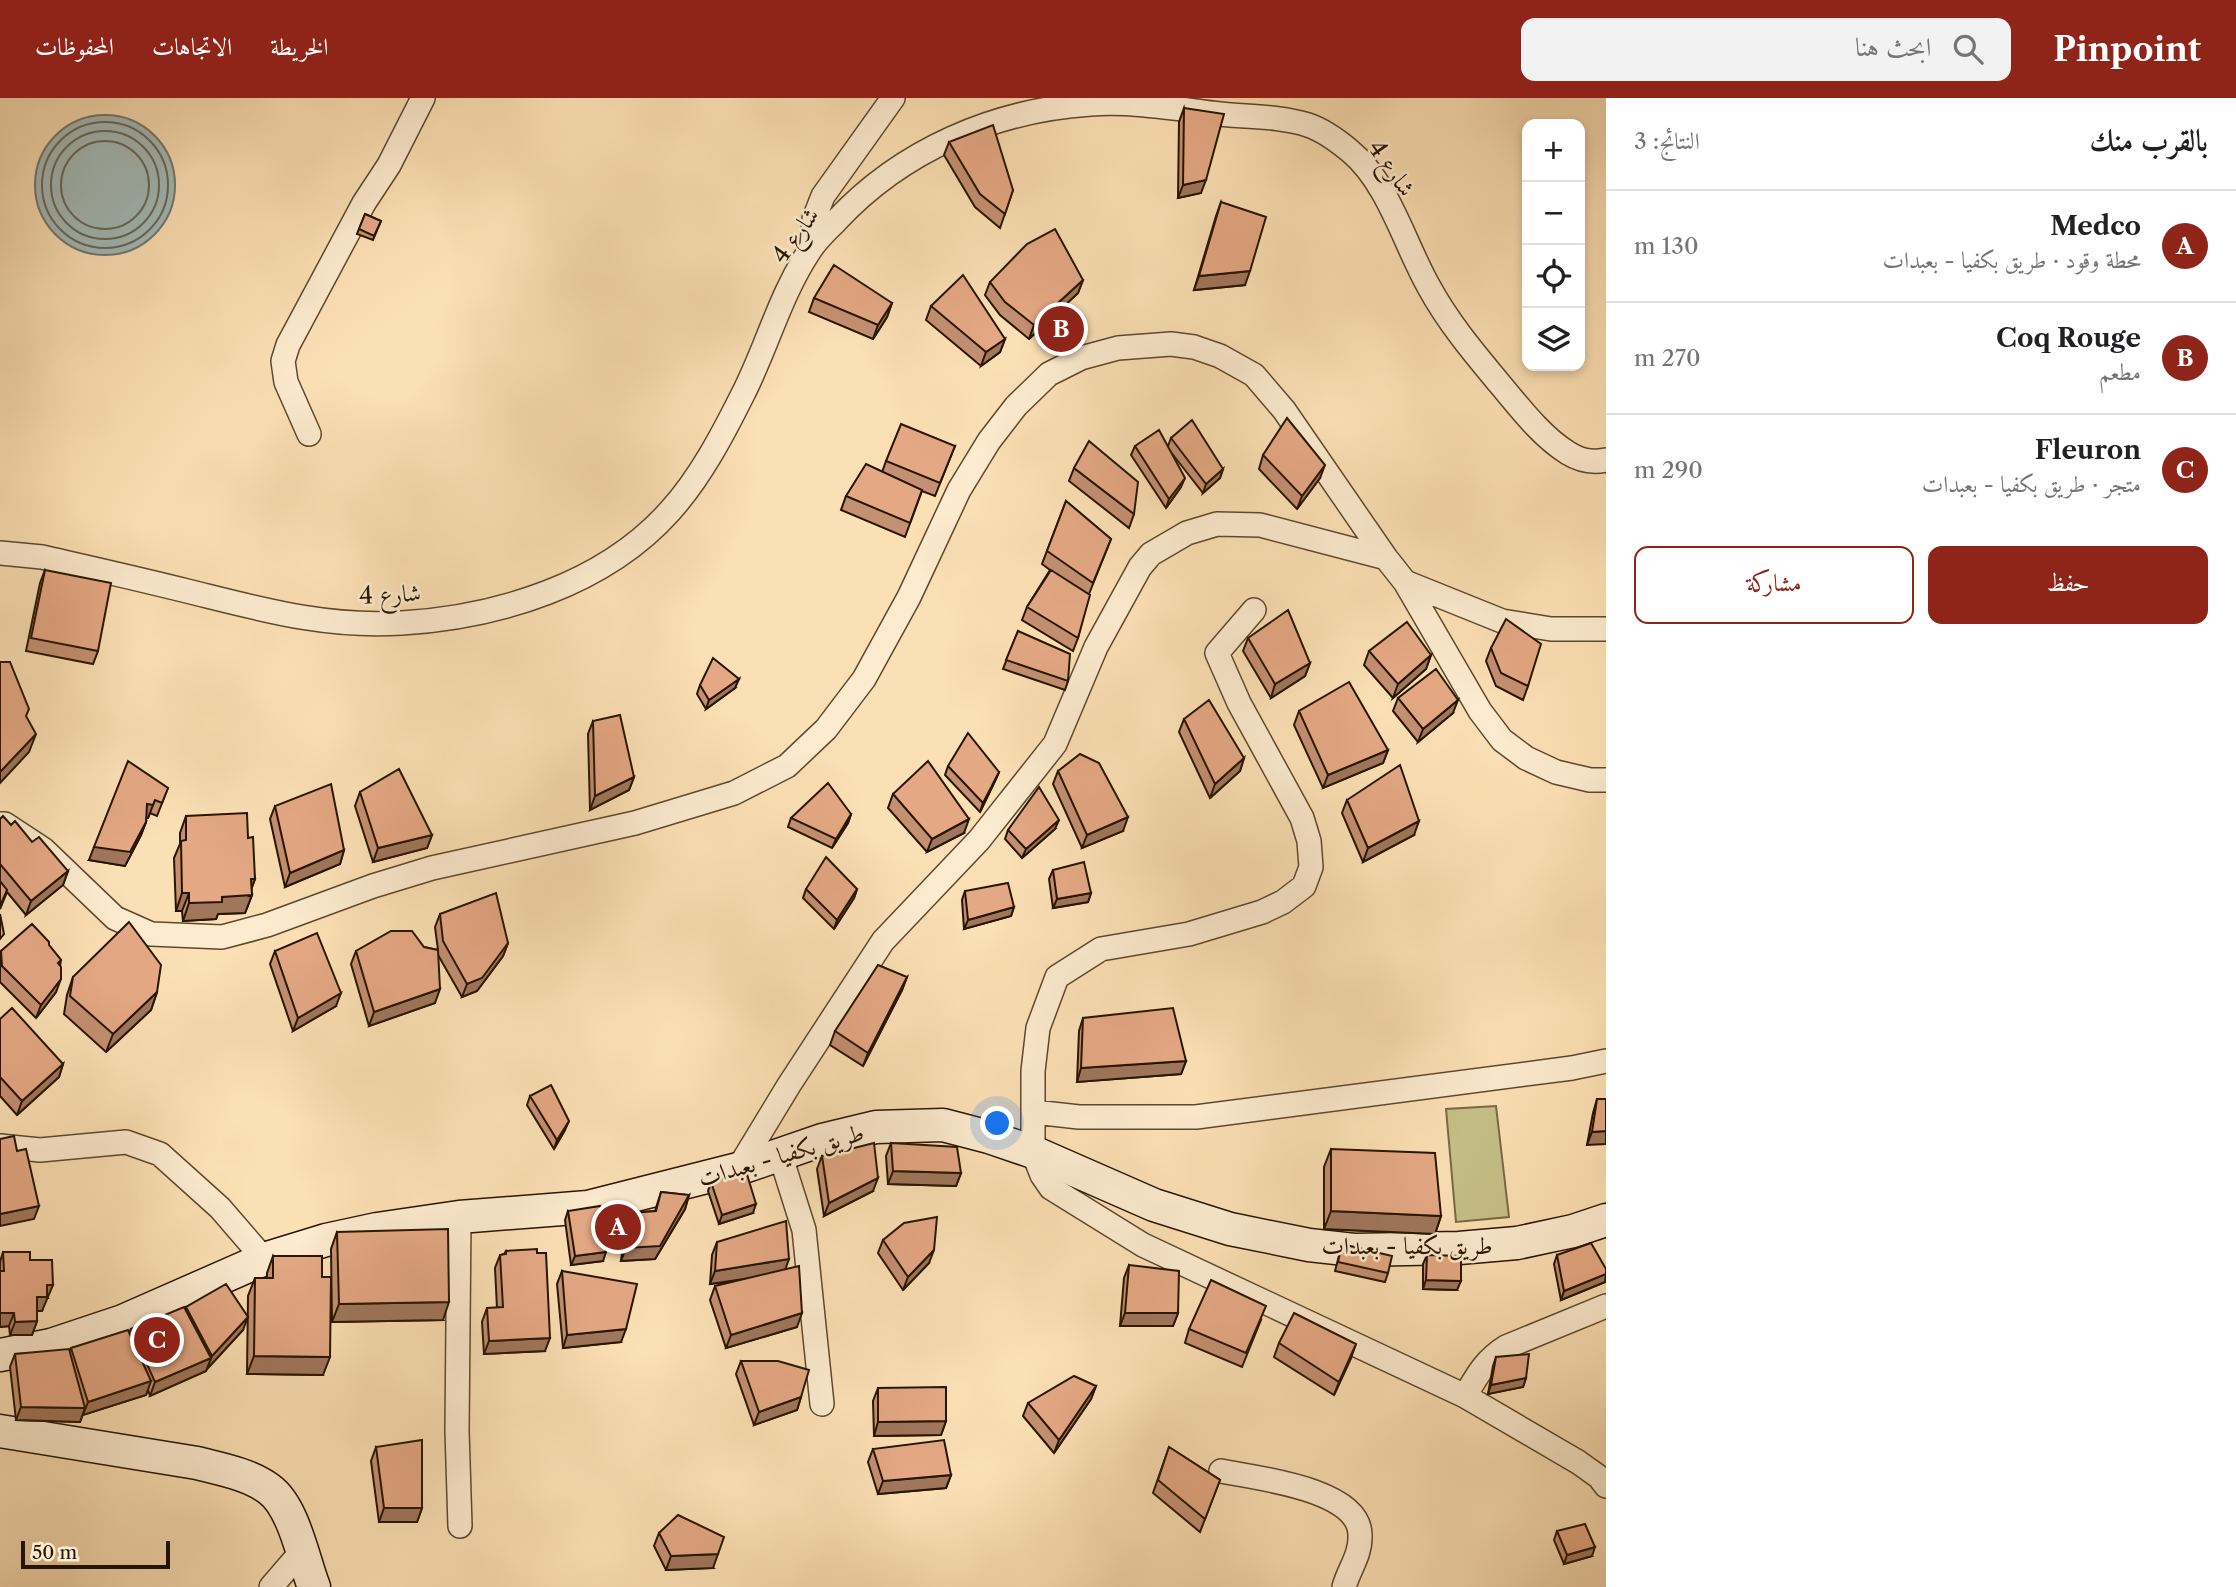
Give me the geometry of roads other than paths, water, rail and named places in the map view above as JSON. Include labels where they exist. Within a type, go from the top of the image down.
[{"type":"main road","name":"طريق بكفيا - بعبدات","points":[[0,1356],[51,1345],[123,1321],[264,1259],[338,1237],[459,1217],[588,1206],[738,1169],[822,1140],[876,1127],[943,1125],[989,1137],[1033,1152],[1154,1205],[1230,1228],[1309,1245],[1354,1250],[1459,1248],[1517,1243],[1573,1231],[1606,1220]]},
{"type":"main road","points":[[0,1430],[197,1463],[250,1479],[270,1489],[283,1506],[293,1525],[314,1587]]},
{"type":"street","points":[[309,433],[286,382],[283,360],[288,345],[364,203],[389,165],[423,98]]},
{"type":"street","points":[[812,247],[814,219],[823,196],[893,98]]},
{"type":"street","name":"شارع 4","points":[[0,553],[42,557],[305,620],[352,623],[403,623],[472,613],[524,601],[569,583],[634,545],[670,512],[696,478],[745,391],[785,295],[812,247],[855,200],[898,168],[959,134],[1025,113],[1097,103],[1306,124],[1354,153],[1385,195],[1431,292],[1471,350],[1523,412],[1567,453],[1582,460],[1606,460]]},
{"type":"street","points":[[0,824],[5,824],[43,849],[115,918],[151,934],[222,937],[267,925],[373,886],[432,868],[635,823],[734,793],[787,766],[826,729],[864,679],[909,597],[959,490],[989,441],[1016,406],[1049,374],[1081,358],[1118,348],[1158,345],[1194,347],[1220,356],[1254,375],[1284,410],[1405,582],[1480,711],[1502,740],[1526,758],[1556,772],[1590,780],[1606,780]]},
{"type":"street","points":[[738,1169],[883,941],[979,840],[1055,744],[1096,647],[1122,597],[1151,554],[1187,533],[1217,524],[1240,524],[1289,531],[1386,558]]},
{"type":"street","points":[[1405,582],[1502,621],[1551,629],[1606,629]]},
{"type":"street","points":[[1254,610],[1217,653],[1239,703],[1307,829],[1311,855],[1308,879],[1297,893],[1262,912],[1189,933],[1101,949],[1057,977],[1038,1028],[1033,1070],[1033,1152],[1042,1175],[1051,1188],[1143,1245],[1465,1396],[1578,1462],[1599,1477],[1606,1486]]},
{"type":"street","points":[[1034,1112],[1079,1117],[1196,1116],[1572,1068],[1606,1061]]},
{"type":"street","points":[[0,1146],[40,1150],[126,1142],[160,1154],[220,1208],[264,1259]]},
{"type":"street","points":[[780,1154],[804,1230],[822,1404]]},
{"type":"street","points":[[459,1217],[457,1431],[460,1527]]},
{"type":"street","points":[[1465,1396],[1484,1363],[1493,1355],[1506,1347],[1606,1306]]},
{"type":"street","points":[[1221,1471],[1288,1484],[1324,1496],[1348,1510],[1358,1521],[1360,1534],[1359,1550],[1344,1587]]},
{"type":"street","points":[[271,1587],[302,1551]]},
{"type":"water","points":[[105,115],[132,120],[154,136],[170,158],[175,185],[170,212],[154,234],[132,250],[105,255],[78,250],[56,234],[40,212],[35,185],[40,158],[56,136],[78,120]]},
{"type":"place","name":"Coq Rouge","points":[[1061,329]]},
{"type":"place","name":"Medco","points":[[618,1227]]},
{"type":"place","name":"Fleuron","points":[[157,1340]]}]
